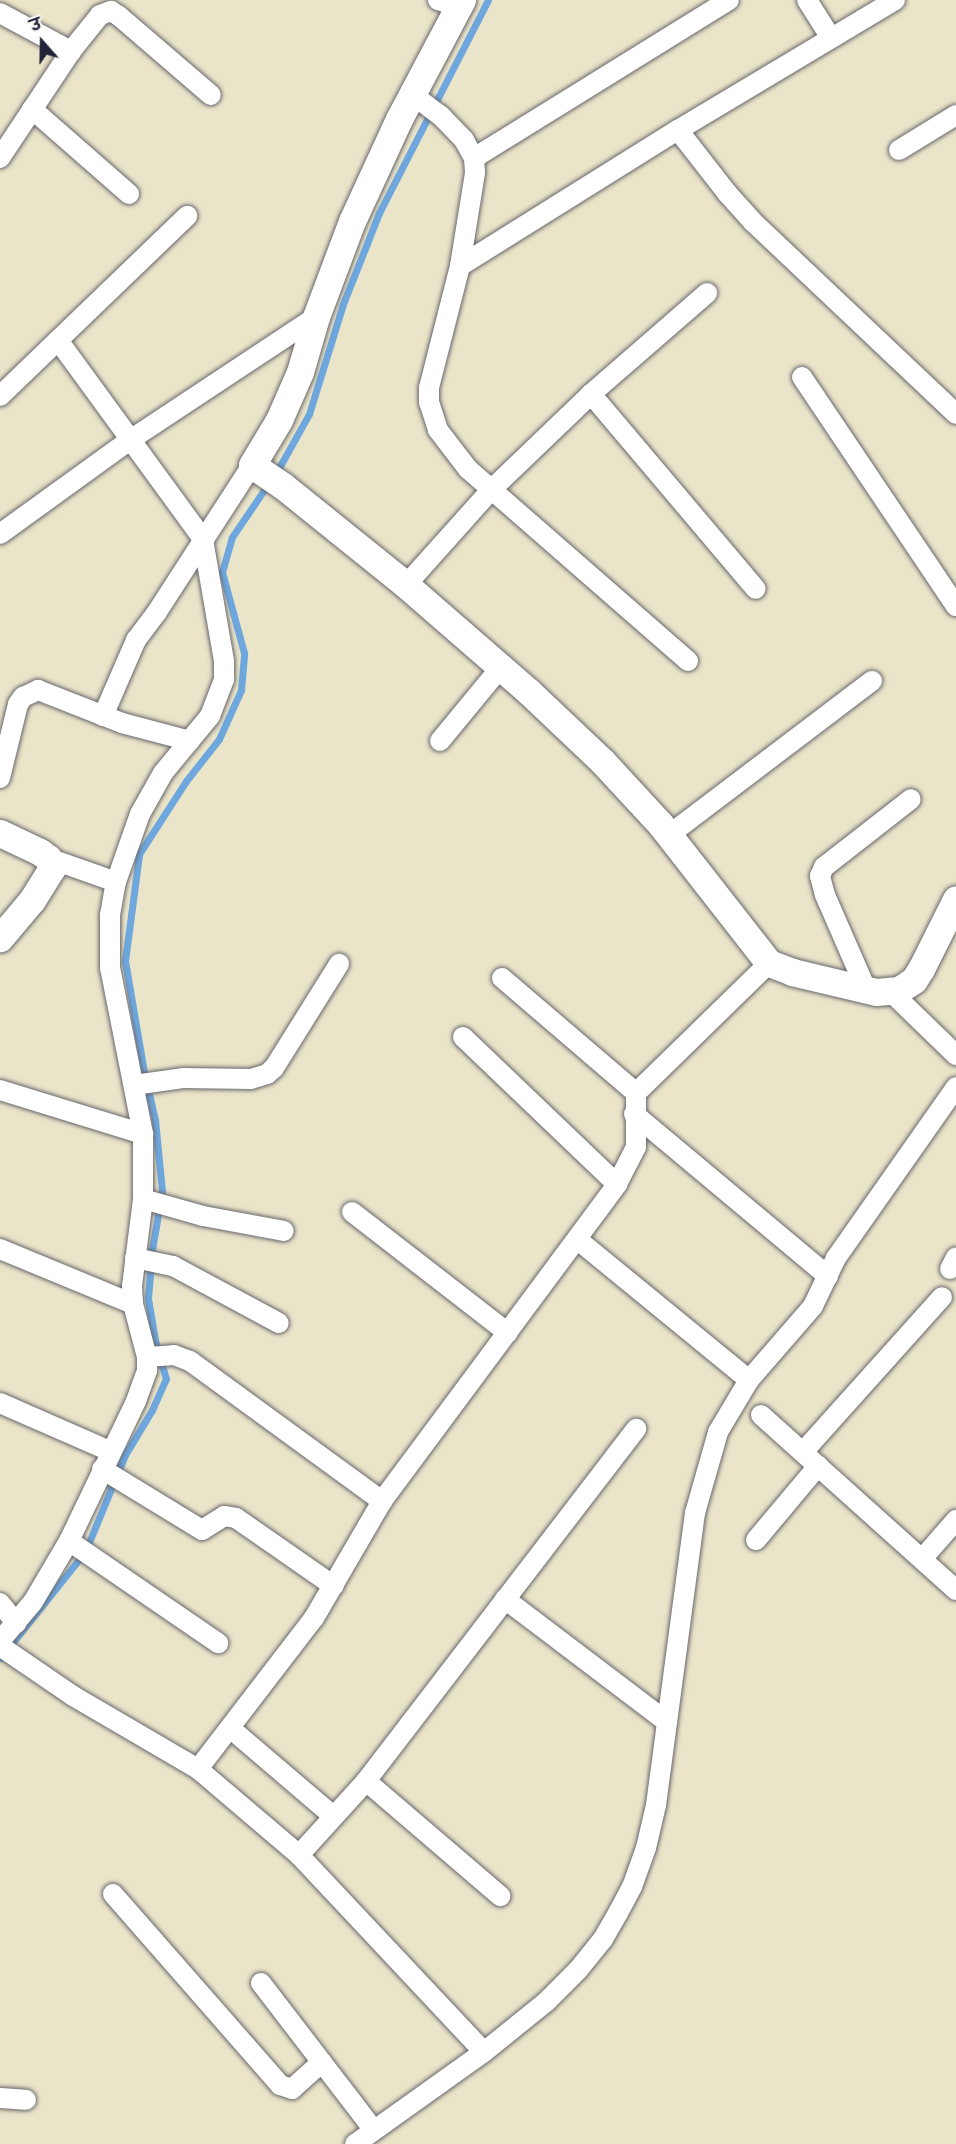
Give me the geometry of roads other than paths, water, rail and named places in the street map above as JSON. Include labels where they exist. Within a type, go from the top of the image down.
[{"type":"street","points":[[474,158],[729,0]]},
{"type":"street","points":[[807,0],[831,38]]},
{"type":"street","points":[[460,266],[678,130],[895,0]]},
{"type":"street","points":[[103,716],[129,653],[203,539],[256,467],[300,372],[316,317],[352,220],[418,98],[453,2]]},
{"type":"street","points":[[0,158],[71,51],[100,15],[111,12],[211,94]]},
{"type":"street","points":[[0,13],[71,51]]},
{"type":"street","points":[[418,98],[440,115],[464,140],[474,158],[475,173],[460,266],[429,388],[429,402],[438,430],[449,447],[491,490],[688,661]]},
{"type":"street","points":[[33,109],[129,194]]},
{"type":"street","points":[[899,150],[956,116]]},
{"type":"street","points":[[678,130],[752,221],[955,411]]},
{"type":"street","points":[[0,396],[187,216]]},
{"type":"street","points":[[406,585],[491,490],[591,394],[707,293]]},
{"type":"street","points":[[0,534],[130,440],[316,317]]},
{"type":"street","points":[[58,340],[203,539],[224,661],[224,679],[210,716],[163,773],[140,814],[116,882],[108,941],[110,968],[145,1083],[143,1134],[155,1203],[147,1260],[133,1305],[156,1356],[79,1547],[16,1623],[4,1649],[198,1769],[299,1855],[484,2052]]},
{"type":"street","points":[[802,377],[956,606]]},
{"type":"street","points":[[591,394],[756,589]]},
{"type":"street","points":[[256,467],[406,585],[602,761],[669,835],[769,963],[792,972],[878,991],[906,987],[914,980],[956,899]]},
{"type":"street","points":[[440,741],[501,668]]},
{"type":"street","points":[[669,835],[872,681]]},
{"type":"street","points":[[0,778],[18,704],[30,692],[38,690],[48,692],[103,716],[190,741]]},
{"type":"street","points":[[911,799],[824,867],[820,876],[825,895],[878,991],[956,1054]]},
{"type":"street","points":[[0,833],[48,858],[116,882]]},
{"type":"street","points":[[0,938],[46,879],[52,868],[48,858]]},
{"type":"street","points":[[198,1769],[314,1618],[382,1501],[578,1240],[617,1184],[636,1147],[638,1136],[634,1114],[636,1094],[769,963]]},
{"type":"street","points":[[145,1083],[251,1079],[267,1074],[274,1068],[339,964]]},
{"type":"street","points":[[502,978],[636,1094]]},
{"type":"street","points":[[463,1037],[617,1184]]},
{"type":"street","points":[[355,2144],[484,2052],[546,2002],[578,1970],[603,1939],[618,1913],[632,1887],[646,1848],[663,1769],[667,1722],[695,1513],[718,1432],[749,1380],[813,1306],[845,1244],[956,1087]]},
{"type":"street","points":[[0,1090],[143,1134]]},
{"type":"street","points":[[634,1114],[828,1276]]},
{"type":"street","points":[[155,1203],[284,1231]]},
{"type":"street","points":[[352,1212],[508,1333]]},
{"type":"street","points":[[578,1240],[749,1380]]},
{"type":"street","points":[[0,1249],[133,1305]]},
{"type":"street","points":[[147,1260],[279,1323]]},
{"type":"street","points":[[803,1452],[942,1297]]},
{"type":"street","points":[[156,1356],[190,1361],[382,1501]]},
{"type":"street","points":[[0,1403],[111,1468],[202,1530],[224,1516],[237,1518],[334,1586]]},
{"type":"street","points":[[761,1415],[956,1590]]},
{"type":"street","points":[[299,1855],[366,1781],[636,1429]]},
{"type":"street","points":[[756,1540],[818,1466]]},
{"type":"street","points":[[922,1559],[956,1520]]},
{"type":"street","points":[[79,1547],[218,1643]]},
{"type":"street","points":[[505,1599],[667,1722]]},
{"type":"street","points":[[0,1603],[16,1623]]},
{"type":"street","points":[[230,1728],[333,1816]]},
{"type":"street","points":[[366,1781],[500,1896]]},
{"type":"street","points":[[113,1894],[280,2085],[292,2089],[322,2062]]},
{"type":"street","points":[[261,1983],[374,2130]]},
{"type":"street","points":[[0,2098],[26,2100]]},
{"type":"waterway","points":[[275,475],[309,414],[343,304],[379,213],[488,0]]},
{"type":"waterway","points":[[0,1658],[85,1552],[125,1455],[152,1410],[166,1379],[155,1340],[148,1298],[152,1250],[162,1191],[155,1120],[144,1072],[125,961],[139,854],[186,781],[219,739],[241,690],[244,653],[222,572],[232,537],[268,484]]}]
